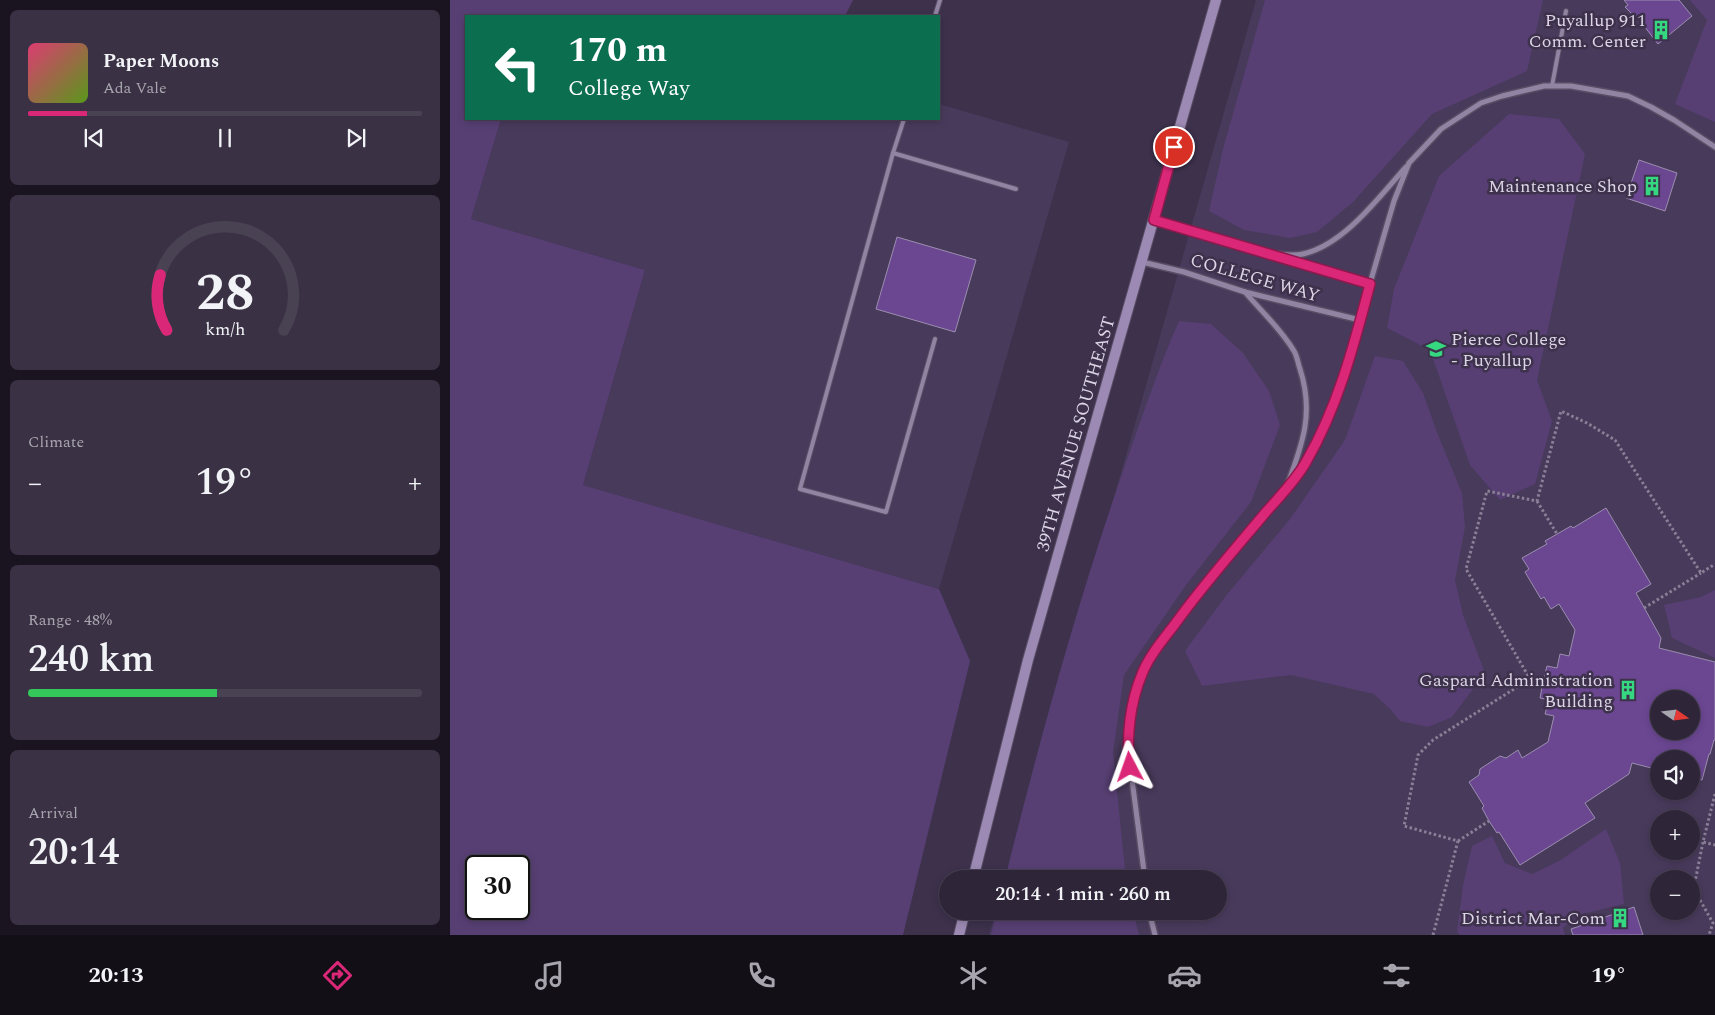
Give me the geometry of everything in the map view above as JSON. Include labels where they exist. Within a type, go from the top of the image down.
[{"type":"main road","name":"39TH AVENUE SOUTHEAST","points":[[975,870],[1028,660],[1216,0]]},
{"type":"main road","points":[[959,935],[963,920]]},
{"type":"street","points":[[1267,254],[1302,254],[1316,250],[1332,241],[1370,208],[1441,129],[1481,102],[1502,96],[1544,86],[1571,86],[1628,96],[1659,111],[1715,147]]},
{"type":"street","points":[[1144,870],[1128,749],[1135,693],[1140,679],[1153,652],[1196,594],[1306,463],[1339,390],[1394,201],[1409,163]]},
{"type":"street","name":"COLLEGE WAY","points":[[1154,220],[1370,284]]},
{"type":"street","name":"COLLEGE WAY","points":[[1141,262],[1184,272],[1245,292],[1360,320]]},
{"type":"street","points":[[1245,292],[1277,328],[1295,352],[1305,382],[1307,412],[1303,443],[1286,489]]},
{"type":"street","points":[[1151,920],[1155,935]]},
{"type":"lane","points":[[935,15],[940,0]]},
{"type":"lane","points":[[1552,86],[1566,11]]},
{"type":"lane","points":[[904,120],[800,489],[886,512],[935,340]]},
{"type":"lane","points":[[893,153],[1016,189]]},
{"type":"path","points":[[1537,501],[1561,411],[1587,423],[1615,440],[1701,573]]},
{"type":"path","points":[[1530,679],[1466,569],[1487,491],[1537,501],[1558,534]]},
{"type":"path","points":[[1644,608],[1715,564]]},
{"type":"path","points":[[1458,841],[1404,826],[1418,755],[1432,740],[1530,679],[1543,682]]},
{"type":"path","points":[[1709,935],[1713,923],[1696,893],[1695,882],[1715,794]]},
{"type":"path","points":[[1433,935],[1458,841],[1489,821]]},
{"type":"path","points":[[1703,842],[1715,845]]},
{"type":"shaded area","points":[[450,0],[853,0],[846,15],[465,15],[465,120],[501,120],[471,219],[645,270],[583,485],[939,589],[970,661],[903,935],[450,935]]},
{"type":"shaded area","name":"Pierce College - Puyallup","points":[[1256,0],[1715,0],[1715,935],[989,935],[993,920],[1227,920],[1227,870],[1008,870]]},
{"type":"shaded area","points":[[1265,0],[1543,0],[1527,71],[1432,114],[1353,202],[1317,232],[1290,238],[1244,230],[1209,211],[1223,149]]},
{"type":"shaded area","points":[[1690,0],[1715,0],[1715,122],[1675,104],[1707,20]]},
{"type":"shaded area","points":[[940,104],[1069,142],[939,589],[583,485],[645,270],[471,219],[501,120],[940,120]]},
{"type":"shaded area","points":[[1509,114],[1559,119],[1585,154],[1537,380],[1552,421],[1535,484],[1500,500],[1470,465],[1430,350],[1387,328],[1394,289],[1439,176]]},
{"type":"shaded area","points":[[1179,321],[1211,324],[1243,353],[1269,391],[1280,425],[1251,502],[1186,585],[1124,675],[1113,752],[1125,870],[1007,870],[1045,726],[1089,574],[1163,359]]},
{"type":"shaded area","points":[[1375,356],[1403,361],[1423,393],[1462,493],[1465,527],[1455,580],[1463,615],[1485,673],[1452,717],[1428,727],[1400,721],[1374,694],[1291,675],[1202,686],[1185,651],[1225,597],[1290,519],[1345,440]]},
{"type":"shaded area","points":[[1715,590],[1715,658],[1672,638],[1664,605],[1701,597]]},
{"type":"shaded area","points":[[1606,829],[1620,863],[1624,904],[1574,916],[1563,928],[1565,935],[1460,935],[1457,932],[1463,885],[1472,846],[1492,836],[1505,863],[1532,874],[1559,861]]},
{"type":"shaded area","points":[[995,920],[1135,920],[1139,935],[991,935]]},
{"type":"building","name":"Puyallup 911 Comm. Center","points":[[1624,0],[1679,0],[1692,16],[1658,44],[1634,13],[1632,14],[1625,7],[1628,5]]},
{"type":"building","name":"Maintenance Shop","points":[[1639,160],[1677,173],[1665,211],[1626,198]]},
{"type":"building","points":[[897,237],[976,260],[955,332],[876,309]]},
{"type":"building","name":"Gaspard Administration Building","points":[[1606,508],[1651,584],[1636,593],[1661,638],[1659,648],[1715,662],[1715,740],[1702,780],[1700,780],[1700,750],[1650,750],[1650,768],[1632,763],[1629,774],[1585,803],[1595,818],[1520,865],[1499,832],[1497,833],[1489,821],[1482,808],[1484,806],[1469,782],[1479,775],[1480,769],[1500,756],[1506,758],[1518,750],[1522,758],[1548,742],[1554,716],[1545,714],[1549,700],[1540,698],[1543,682],[1547,666],[1557,668],[1560,654],[1569,656],[1575,630],[1559,604],[1551,609],[1544,597],[1541,599],[1525,572],[1529,569],[1522,558],[1547,544],[1545,541],[1571,526],[1573,528]]},
{"type":"building","name":"District Mar-Com","points":[[1634,907],[1643,935],[1573,935],[1571,929]]},
{"type":"place","name":"Puyallup 911 Comm. Center","points":[[1661,30]]},
{"type":"place","name":"Maintenance Shop","points":[[1652,186]]},
{"type":"place","name":"Pierce College - Puyallup","points":[[1436,349]]},
{"type":"place","name":"Gaspard Administration Building","points":[[1628,690]]},
{"type":"place","name":"District Mar-Com","points":[[1620,918]]},
{"type":"route","points":[[1130,767],[1128,749],[1132,715],[1135,693],[1142,672],[1153,652],[1196,594],[1306,463],[1339,390],[1370,284],[1154,220],[1174,147]]}]
